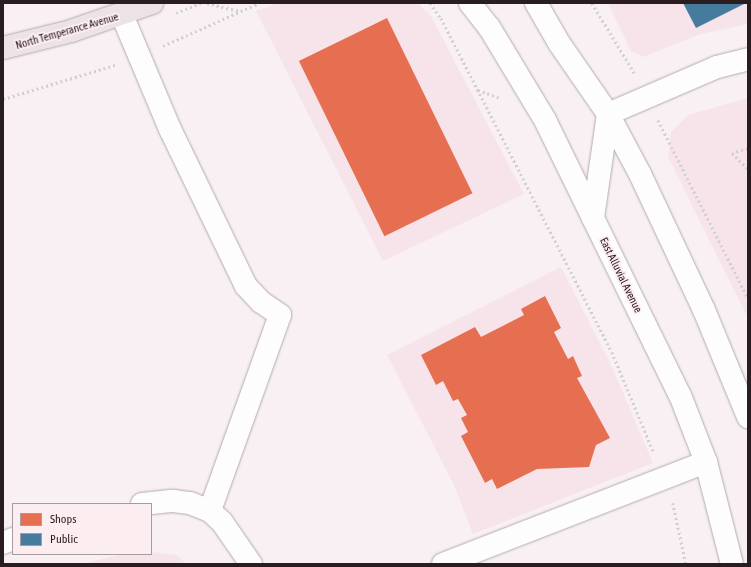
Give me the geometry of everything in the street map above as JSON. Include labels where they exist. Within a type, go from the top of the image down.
[{"type":"main road","name":"North Temperance Avenue","points":[[3,48],[122,15],[152,3]]},
{"type":"street","name":"East Alluvial Avenue","points":[[470,3],[489,27],[545,120],[680,395],[706,462],[732,564]]},
{"type":"street","points":[[536,3],[559,43],[608,114],[704,310],[748,416]]},
{"type":"street","points":[[122,15],[170,129],[246,286],[261,302],[280,315],[210,511]]},
{"type":"street","points":[[608,114],[717,68],[748,59]]},
{"type":"street","points":[[593,218],[608,114]]},
{"type":"street","points":[[443,564],[706,462]]},
{"type":"street","points":[[152,503],[173,501],[190,504],[210,511],[222,522],[251,564]]},
{"type":"path","points":[[207,3],[241,11],[259,3]]},
{"type":"path","points":[[430,3],[448,31],[612,352],[665,478],[686,564]]},
{"type":"path","points":[[592,3],[633,69]]},
{"type":"path","points":[[663,129],[748,298]]},
{"type":"path","points":[[748,149],[732,153],[748,169]]},
{"type":"shaded area","points":[[278,3],[418,3],[431,16],[524,194],[383,261],[256,11]]},
{"type":"shaded area","points":[[608,3],[748,3],[748,24],[701,34],[643,57],[631,51]]},
{"type":"shaded area","points":[[748,98],[748,318],[668,157],[671,132],[688,115]]},
{"type":"shaded area","points":[[561,267],[613,369],[653,463],[473,534],[454,485],[387,355]]},
{"type":"shaded area","points":[[152,552],[177,555],[186,564],[81,564],[119,555],[152,555]]},
{"type":"building: Shops","points":[[387,18],[472,193],[384,236],[299,61]]},
{"type":"building: Shops","points":[[545,296],[561,328],[554,332],[568,359],[573,356],[582,376],[577,378],[610,438],[596,445],[589,467],[537,469],[497,489],[492,479],[485,483],[461,436],[468,432],[461,418],[467,415],[458,399],[453,401],[443,381],[436,385],[421,355],[475,327],[481,337],[524,315],[521,309]]},
{"type":"building: Public","points":[[683,3],[746,3],[696,28]]}]
